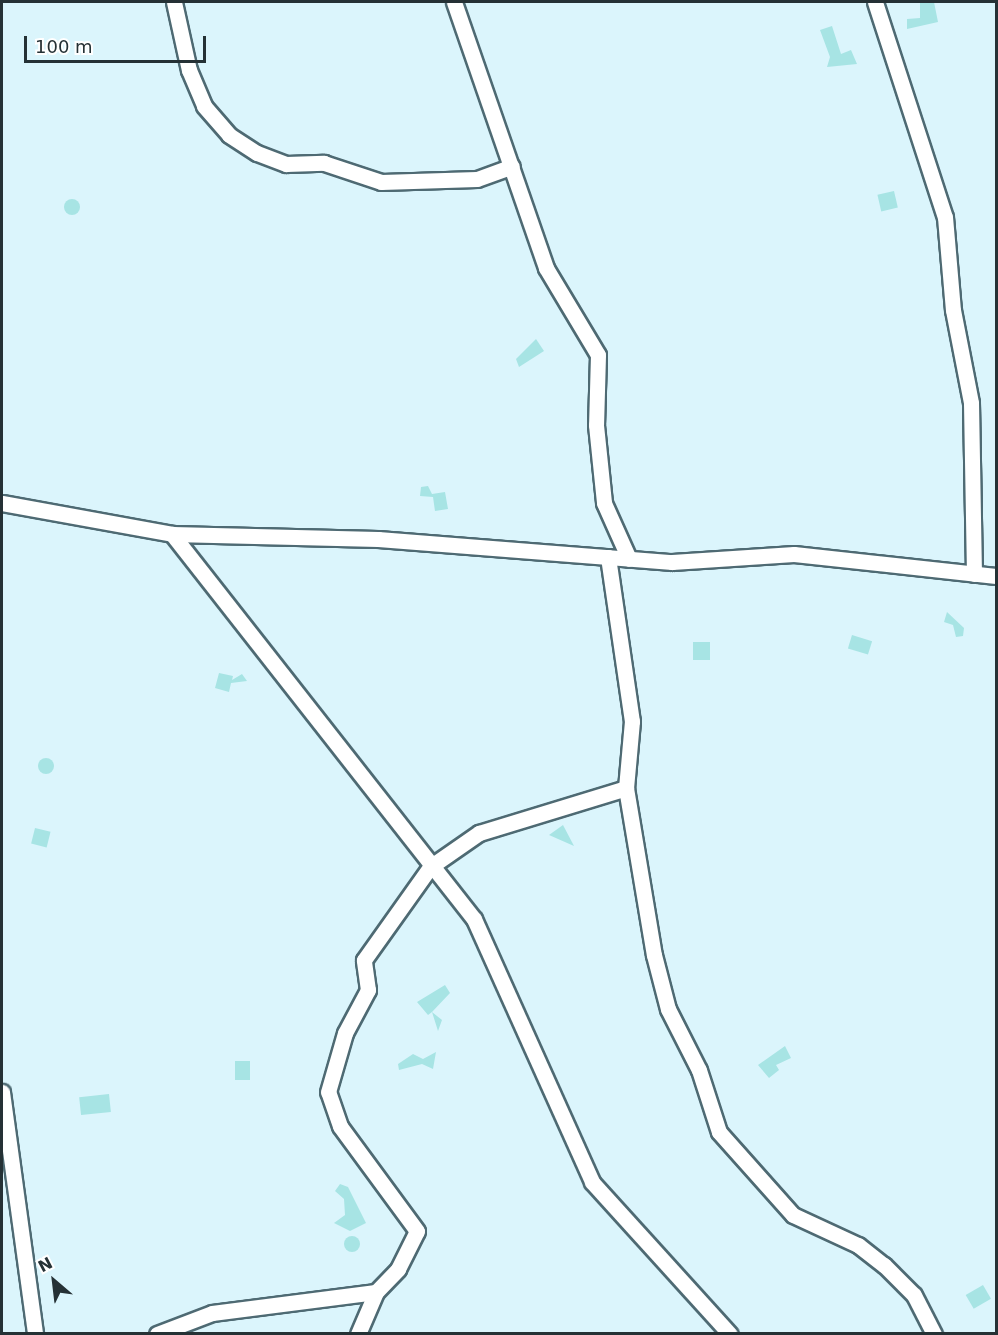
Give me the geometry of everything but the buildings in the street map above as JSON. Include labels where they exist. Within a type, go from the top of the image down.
[{"type":"street","points":[[174,2],[189,70],[204,106],[229,135],[257,153],[286,164],[324,163],[381,182],[477,179],[512,166]]},
{"type":"street","points":[[454,2],[546,268],[598,355],[596,425],[604,503],[629,559]]},
{"type":"street","points":[[875,2],[945,217],[953,310],[971,403],[974,574]]},
{"type":"street","points":[[2,503],[172,534],[378,539],[672,562],[794,554],[996,576]]},
{"type":"street","points":[[172,534],[430,867],[474,919],[592,1182],[730,1334]]},
{"type":"street","points":[[608,557],[632,721],[626,788],[668,1009],[699,1070],[719,1132],[793,1215],[858,1245],[884,1265],[914,1295],[934,1334]]},
{"type":"street","points":[[358,1334],[376,1292],[398,1269],[417,1230],[340,1126],[328,1092],[345,1033],[368,990],[364,960],[430,867],[479,833],[626,788]]},
{"type":"street","points":[[2,1092],[35,1334]]},
{"type":"street","points":[[157,1334],[212,1313],[376,1292]]}]
